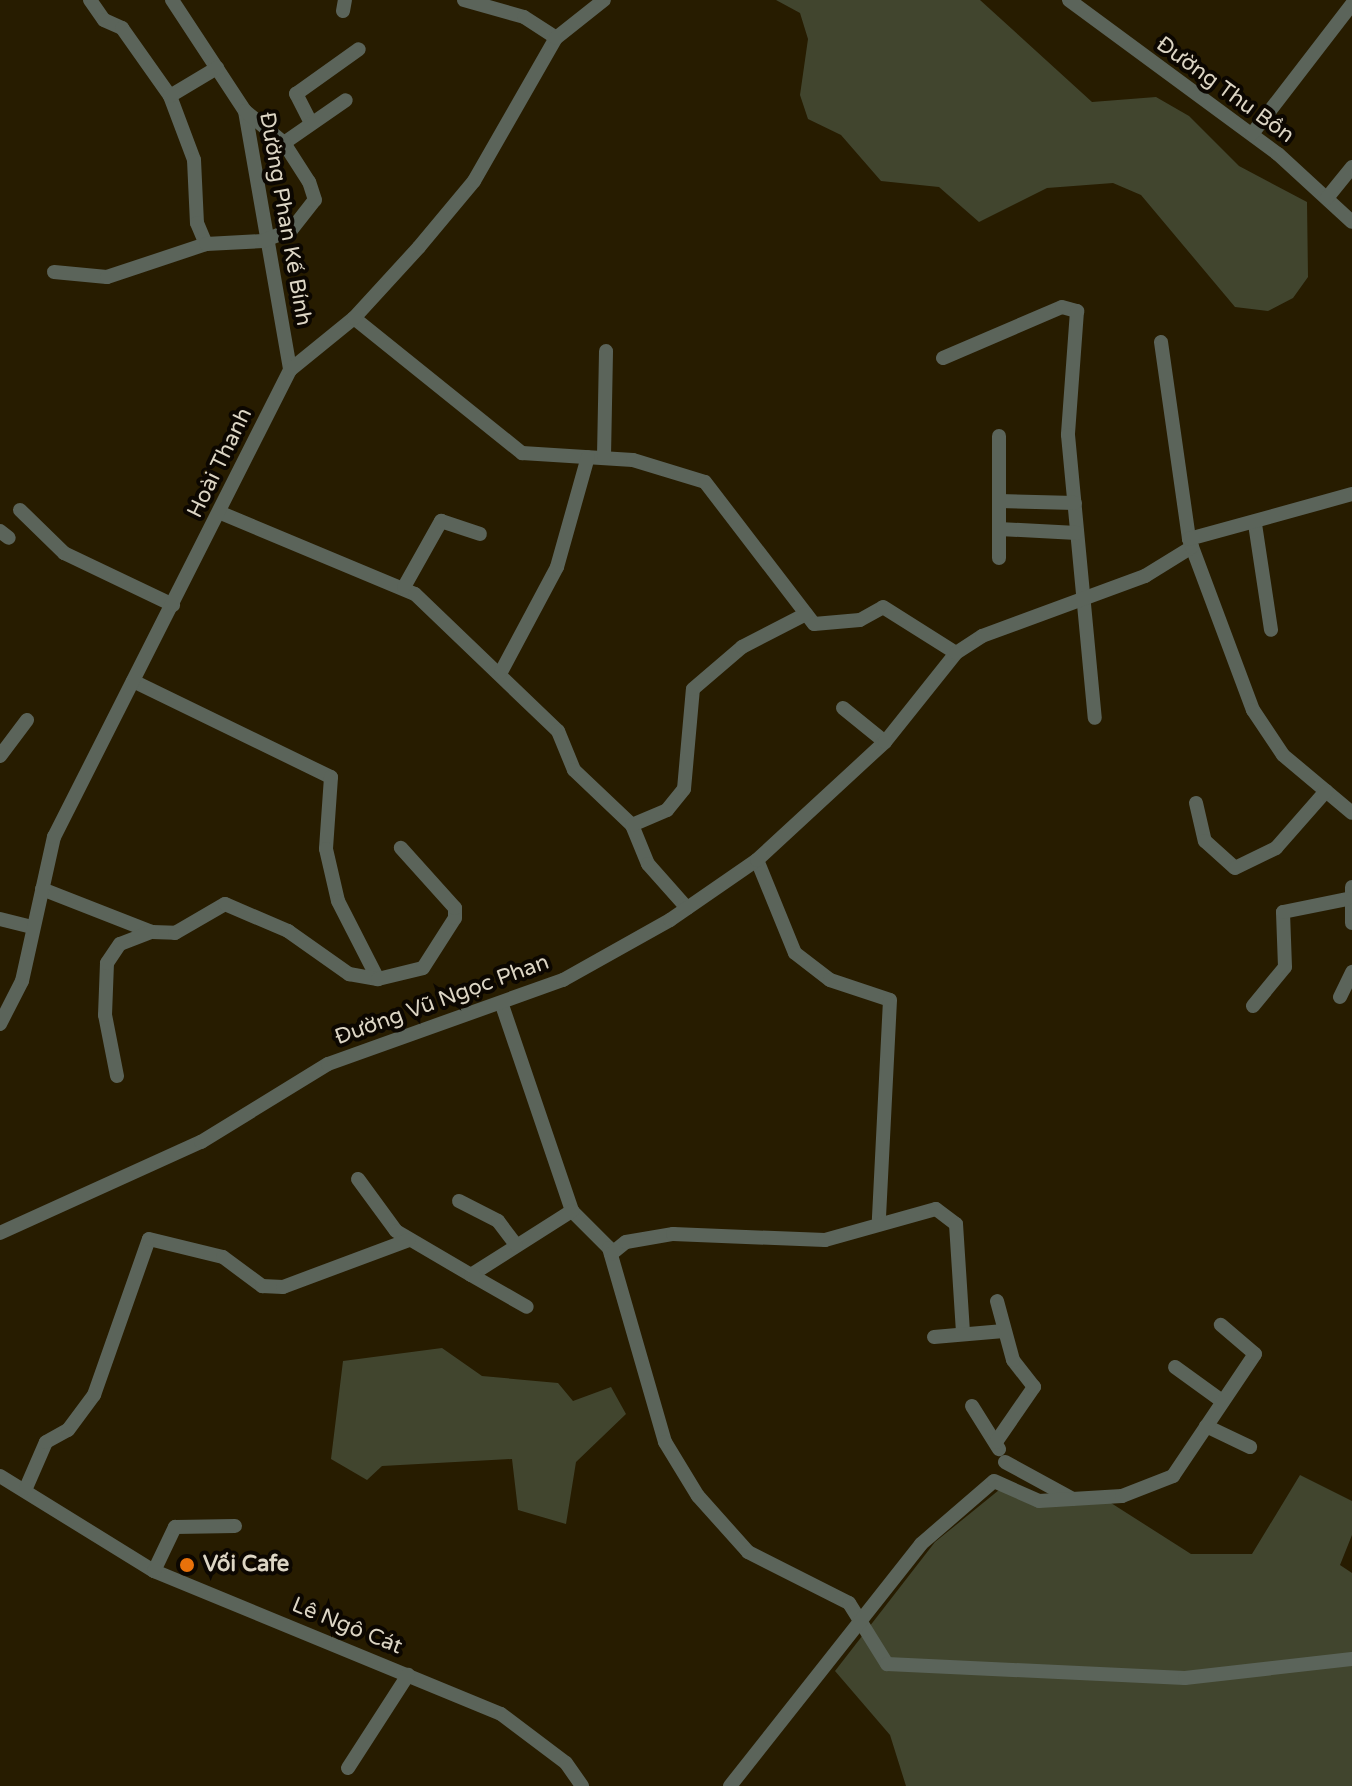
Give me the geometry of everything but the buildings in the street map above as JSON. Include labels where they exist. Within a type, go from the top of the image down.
[{"type":"street","points":[[90,0],[104,20],[122,28],[170,96],[194,160],[197,223],[206,244]]},
{"type":"street","name":"Đường Phan Kế Bính","points":[[172,0],[245,111],[263,241],[290,370]]},
{"type":"street","points":[[464,0],[524,17],[556,38]]},
{"type":"street","name":"Hoài Thanh","points":[[0,1024],[22,981],[54,837],[221,513],[290,370],[354,318],[474,181],[556,38],[604,0]]},
{"type":"street","name":"Đường Thu Bồn","points":[[1069,0],[1252,134],[1352,222]]},
{"type":"street","points":[[1252,134],[1352,4]]},
{"type":"street","points":[[311,123],[296,94],[359,49]]},
{"type":"street","points":[[170,96],[217,68]]},
{"type":"street","points":[[284,143],[346,100]]},
{"type":"street","points":[[54,272],[107,277],[206,244],[263,241],[292,229],[315,200],[284,143],[245,111]]},
{"type":"street","points":[[1327,198],[1352,167]]},
{"type":"street","points":[[943,358],[1062,307],[1077,311],[1068,435],[1095,718]]},
{"type":"street","points":[[354,318],[522,453],[604,456],[705,482],[814,624],[839,624],[883,607],[956,653]]},
{"type":"street","points":[[1161,342],[1190,543],[1253,710],[1283,755],[1352,813]]},
{"type":"street","points":[[604,456],[606,351]]},
{"type":"street","points":[[999,436],[999,558]]},
{"type":"street","points":[[501,672],[557,567],[588,457]]},
{"type":"street","name":"Đường Vũ Ngọc Phan","points":[[0,1233],[201,1142],[328,1064],[502,1005],[563,980],[687,908],[757,860],[885,742],[956,653],[1145,576],[1190,543],[1352,494]]},
{"type":"street","points":[[999,501],[1075,503]]},
{"type":"street","points":[[20,510],[64,553],[173,605]]},
{"type":"street","points":[[221,513],[404,587],[501,672],[558,731],[574,770],[632,825],[648,864],[687,908]]},
{"type":"street","points":[[404,587],[441,521],[480,534]]},
{"type":"street","points":[[1255,524],[1271,630]]},
{"type":"street","points":[[999,529],[1077,533]]},
{"type":"street","points":[[632,825],[667,810],[684,789],[693,689],[742,647],[806,614]]},
{"type":"street","points":[[133,681],[331,777],[329,862],[338,901],[378,979]]},
{"type":"street","points":[[843,708],[885,742]]},
{"type":"street","points":[[0,756],[27,720]]},
{"type":"street","points":[[1196,803],[1205,841],[1235,868],[1276,848],[1326,791]]},
{"type":"street","points":[[42,889],[152,932],[175,933],[225,904],[288,931],[349,974],[378,979],[423,968],[455,918],[455,908],[401,848]]},
{"type":"street","points":[[757,860],[795,953],[830,980],[890,1000],[879,1219]]},
{"type":"street","points":[[1253,1006],[1285,967],[1283,912],[1349,893],[1352,923]]},
{"type":"street","points":[[0,919],[33,927]]},
{"type":"street","points":[[117,1076],[105,1015],[107,963],[120,944],[152,932]]},
{"type":"street","points":[[1340,997],[1352,972]]},
{"type":"street","points":[[502,1005],[572,1211],[598,1230],[611,1254],[665,1442],[698,1496],[748,1552],[834,1594],[862,1620],[887,1664],[905,1668],[1185,1678],[1352,1659]]},
{"type":"street","points":[[358,1179],[409,1240],[527,1307]]},
{"type":"street","points":[[459,1201],[498,1221],[516,1245]]},
{"type":"street","points":[[611,1254],[638,1238],[673,1234],[813,1241],[852,1235],[879,1219],[936,1209],[954,1220],[963,1332]]},
{"type":"street","points":[[471,1275],[572,1211]]},
{"type":"street","points":[[26,1488],[46,1442],[68,1430],[94,1395],[149,1239],[223,1257],[262,1286],[283,1287],[409,1240]]},
{"type":"street","points":[[996,1442],[1034,1387],[1013,1360],[997,1301]]},
{"type":"street","points":[[994,1481],[1039,1501],[1154,1487],[1173,1476],[1255,1354],[1221,1325]]},
{"type":"street","points":[[934,1337],[963,1332],[1004,1331]]},
{"type":"street","points":[[1175,1367],[1222,1401]]},
{"type":"street","points":[[972,1406],[996,1442],[1005,1462],[1073,1499]]},
{"type":"street","points":[[1206,1426],[1250,1447]]},
{"type":"street","points":[[730,1786],[921,1544],[994,1481],[1005,1462]]},
{"type":"street","name":"Lê Ngô Cát","points":[[0,1476],[26,1488],[154,1571],[501,1714],[566,1763],[582,1786]]},
{"type":"street","points":[[154,1571],[167,1537],[182,1523],[235,1526]]},
{"type":"street","points":[[348,1768],[408,1675]]},
{"type":"green space","points":[[776,0],[980,0],[1092,102],[1156,97],[1189,116],[1239,166],[1307,202],[1308,277],[1293,298],[1268,311],[1235,307],[1141,195],[1113,183],[1047,188],[979,222],[939,187],[881,181],[841,135],[808,119],[800,95],[808,39],[800,13]]},
{"type":"green space","points":[[442,1348],[482,1376],[558,1383],[573,1401],[611,1387],[626,1414],[576,1462],[566,1524],[518,1510],[512,1459],[382,1466],[367,1480],[331,1459],[343,1361]]},
{"type":"green space","points":[[1300,1475],[1352,1501],[1352,1535],[1340,1565],[1352,1573],[1352,1786],[906,1786],[890,1735],[835,1671],[935,1542],[999,1490],[1111,1503],[1191,1554],[1252,1554]]},
{"type":"place","name":"Vối Cafe","points":[[187,1565]]}]
